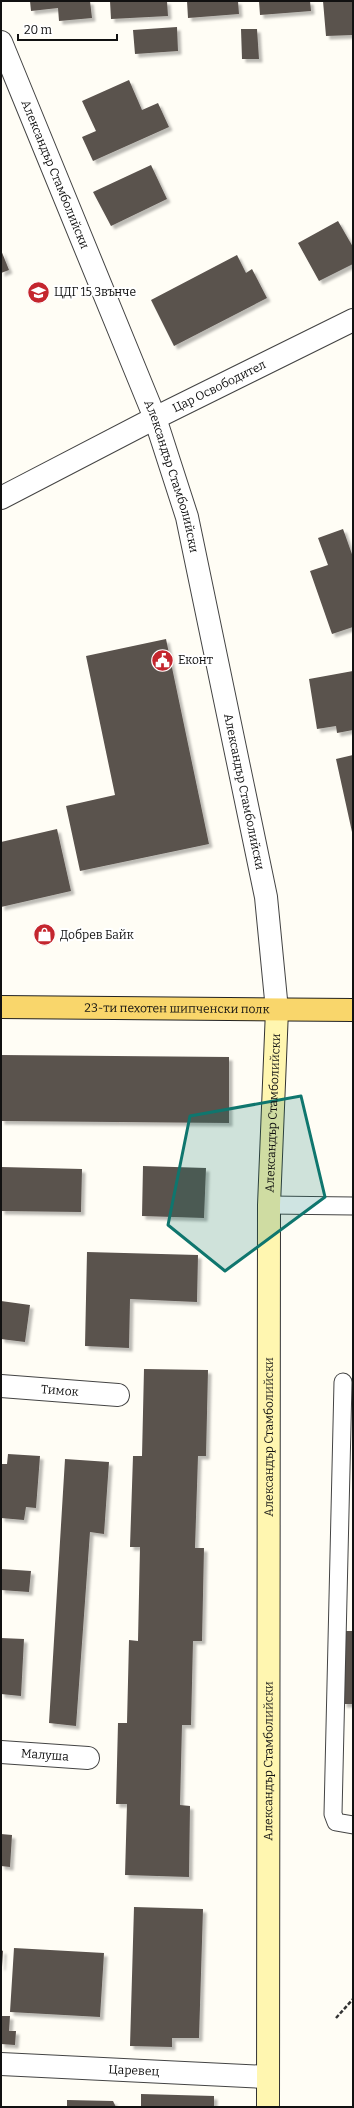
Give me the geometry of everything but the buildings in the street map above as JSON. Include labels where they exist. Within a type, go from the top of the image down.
[{"type":"main road","name":"23-ти пехотен шипченски полк","points":[[1,1007],[353,1010]]},
{"type":"main road","name":"Александър Стамболийски","points":[[268,2107],[269,1205],[278,1010]]},
{"type":"street","name":"Александър Стамболийски","points":[[1,42],[155,418],[187,517],[266,897],[278,1010]]},
{"type":"street","name":"Цар Освободител","points":[[1,498],[155,418],[353,320]]},
{"type":"street","name":"Тимок","points":[[1,1386],[118,1394]]},
{"type":"street","name":"Малуша","points":[[1,1752],[88,1758]]},
{"type":"street","name":"Царевец","points":[[1,2064],[267,2078]]},
{"type":"lane","points":[[269,1205],[353,1206]]},
{"type":"lane","points":[[342,1382],[333,1814],[336,1822],[353,1825]]},
{"type":"path","points":[[336,2018],[353,1999]]},
{"type":"highlighted area","points":[[301,1096],[325,1197],[225,1271],[168,1225],[190,1116]]},
{"type":"place","name":"ЦДГ 15 Звънче","points":[[39,292]]},
{"type":"place","name":"Еконт","points":[[163,660]]},
{"type":"place","name":"Добрев Байк","points":[[44,935]]}]
